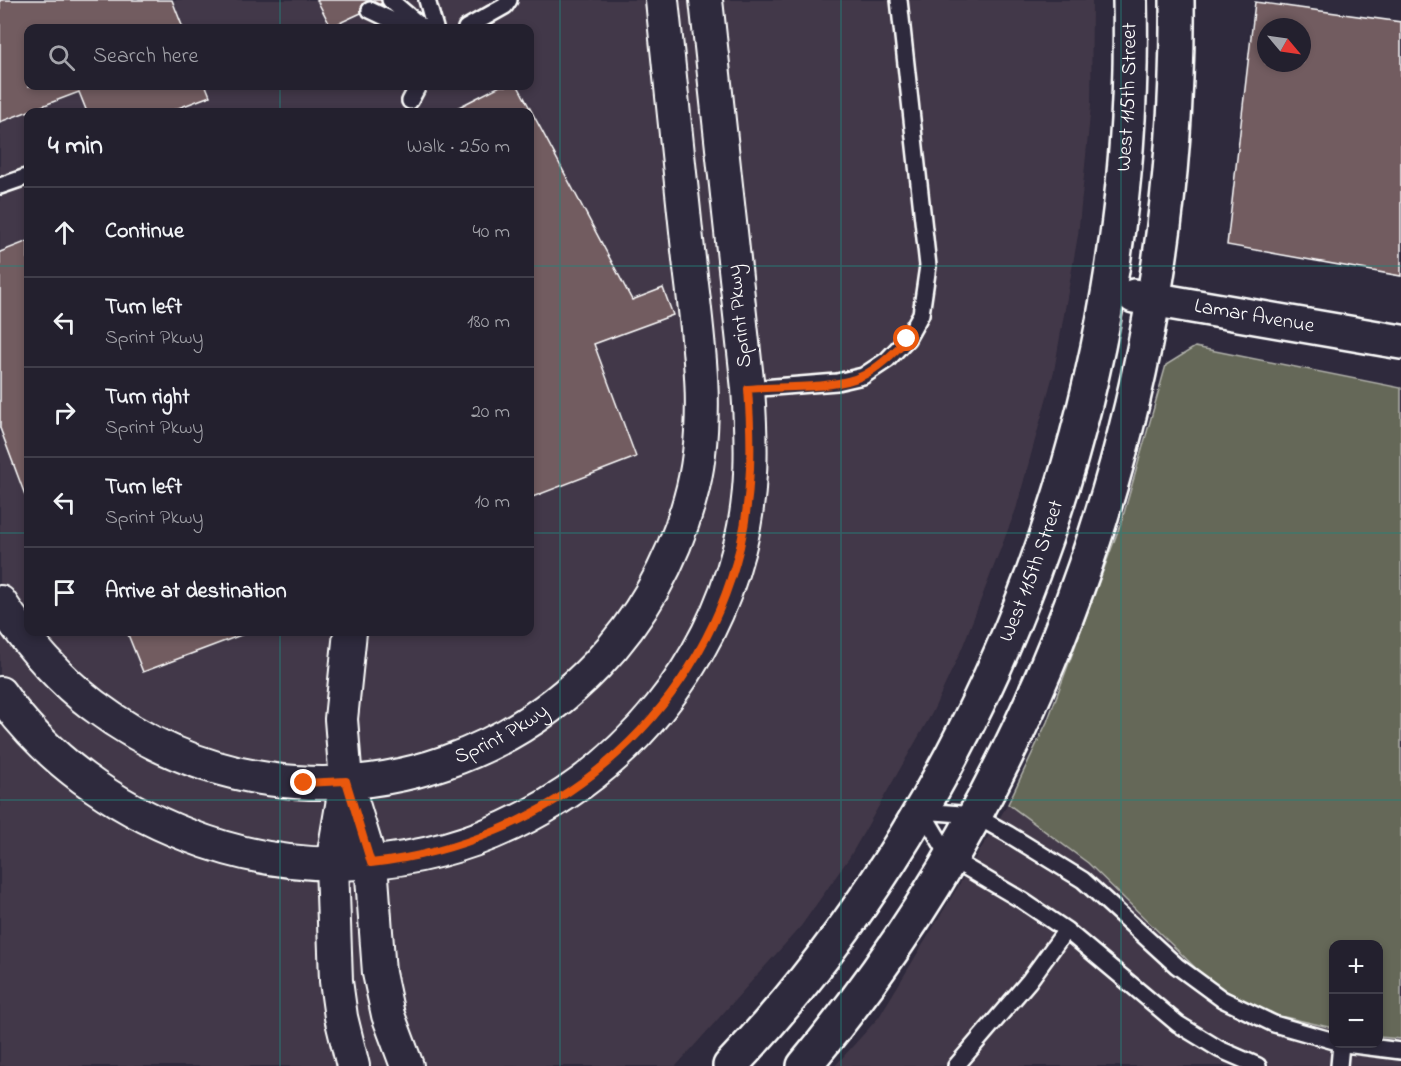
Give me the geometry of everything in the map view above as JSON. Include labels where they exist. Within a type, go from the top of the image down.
[{"type":"street","name":"Sprint Pkwy","points":[[26,636],[43,659],[70,685],[116,720],[157,744],[222,770],[287,782],[387,778],[460,758],[531,721],[589,676],[618,643],[662,575],[680,535],[699,459],[702,401],[662,0]]},
{"type":"street","name":"Sprint Pkwy","points":[[0,693],[31,731],[92,785],[160,825],[210,843],[263,858],[332,864],[371,863],[413,857],[452,848],[520,821],[579,786],[631,740],[655,714],[698,653],[729,584],[740,548],[751,473],[752,435],[748,389],[706,0]]},
{"type":"street","name":"West 115th Street","points":[[730,1066],[798,989],[839,937],[922,811],[980,699],[1029,581],[1081,415],[1108,291],[1125,160],[1129,92],[1130,0]]},
{"type":"street","points":[[804,1066],[888,955],[950,858],[974,815],[1045,670],[1090,550],[1126,434],[1155,299],[1172,154],[1178,0]]},
{"type":"street","name":"Lamar Avenue","points":[[1108,291],[1401,342]]},
{"type":"street","name":"Sprint Pkwy","points":[[0,602],[24,634]]},
{"type":"street","points":[[350,636],[341,719],[346,781],[371,863],[379,973],[388,1015],[407,1066]]},
{"type":"street","points":[[346,781],[332,864],[336,981],[340,1017],[353,1066]]},
{"type":"lane","points":[[390,0],[418,24]]},
{"type":"lane","points":[[427,0],[434,24]]},
{"type":"lane","points":[[473,24],[505,6],[509,0]]},
{"type":"lane","points":[[748,389],[837,382],[862,376],[887,360],[907,339],[921,314],[928,266],[899,0]]},
{"type":"lane","points":[[370,10],[400,24]]},
{"type":"lane","points":[[410,101],[416,90]]},
{"type":"lane","points":[[0,186],[24,178]]},
{"type":"lane","points":[[922,811],[974,815],[1083,880],[1177,966],[1222,999],[1274,1024],[1329,1040]]},
{"type":"lane","points":[[922,811],[950,858],[1023,901],[1066,930],[1178,1023],[1219,1049],[1258,1066]]},
{"type":"lane","points":[[956,1066],[1029,981],[1066,930]]},
{"type":"lane","points":[[1340,1066],[1342,1048]]},
{"type":"lane","points":[[1376,1048],[1401,1051]]},
{"type":"shaded area","points":[[0,0],[1092,0],[1091,105],[1078,235],[1054,371],[1016,509],[962,648],[932,713],[849,858],[801,926],[676,1066],[0,1066]]},
{"type":"shaded area","points":[[1008,804],[1088,863],[1211,983],[1267,1013],[1329,1027],[1329,1048],[1383,1048],[1383,1037],[1401,1039],[1401,1066],[835,1066],[879,1017]]},
{"type":"green space","points":[[1195,347],[1401,388],[1401,1039],[1383,1037],[1383,940],[1329,940],[1329,1027],[1267,1013],[1211,983],[1088,863],[1008,804],[1047,722],[1122,520],[1166,365]]},
{"type":"building","points":[[0,0],[172,0],[181,24],[24,24],[24,90],[208,90],[210,96],[178,108],[85,108],[79,92],[37,108],[24,108],[24,113],[0,122]]},
{"type":"building","points":[[317,0],[389,0],[337,24],[329,24]]},
{"type":"building","points":[[1255,2],[1401,22],[1401,276],[1227,245]]},
{"type":"building","points":[[492,90],[520,90],[530,108],[457,108]]},
{"type":"building","points":[[534,116],[632,300],[663,288],[673,315],[594,344],[636,457],[534,496]]},
{"type":"building","points":[[24,243],[24,492],[0,428],[0,252]]},
{"type":"building","points":[[129,636],[238,636],[143,672]]},
{"type":"route","points":[[304,783],[346,781],[371,863],[452,848],[485,836],[552,804],[579,786],[631,740],[655,714],[698,653],[715,617],[729,584],[746,518],[752,435],[748,389],[837,382],[862,376],[887,360],[907,339]]}]
